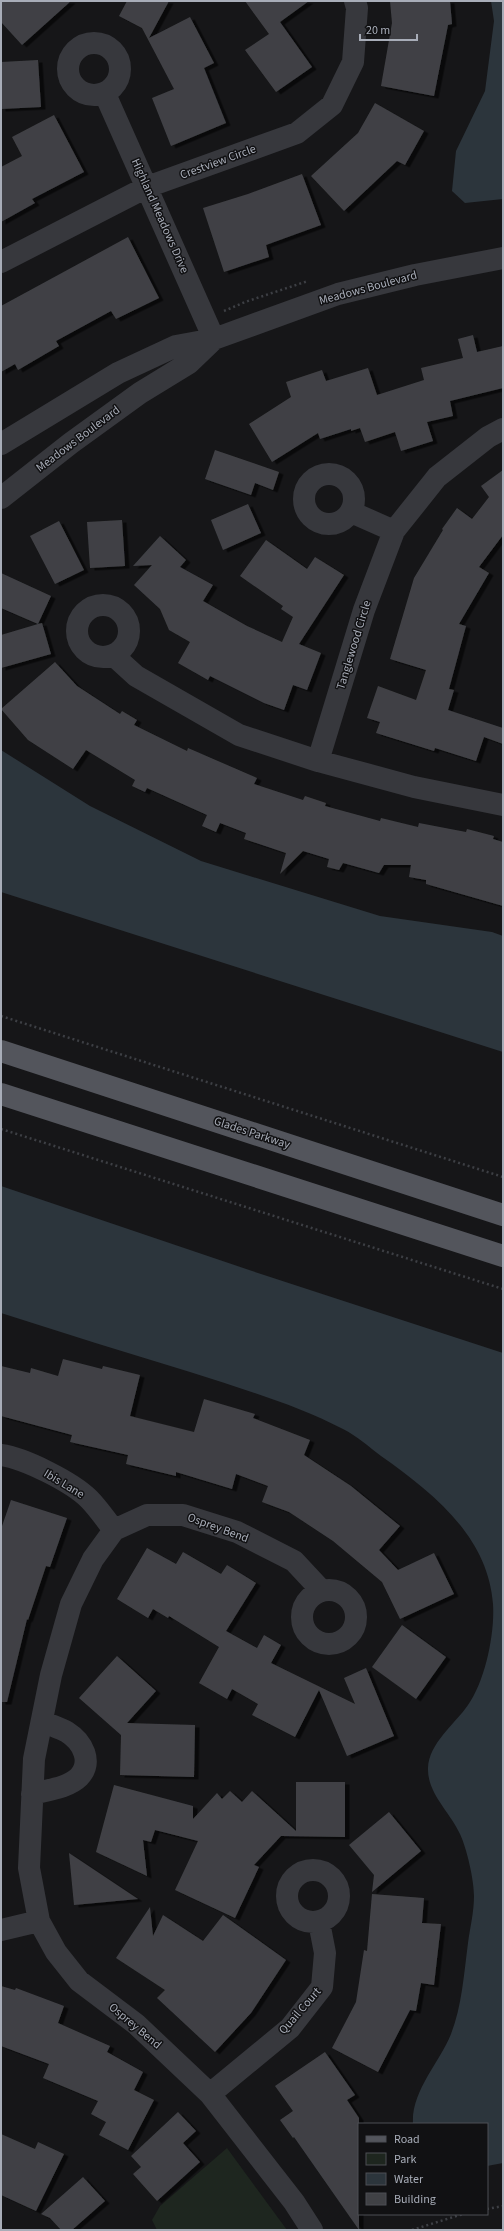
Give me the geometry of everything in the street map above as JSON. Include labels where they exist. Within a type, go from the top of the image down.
[{"type":"main road","name":"Glades Parkway","points":[[1,1052],[503,1215]]},
{"type":"main road","points":[[1,1094],[503,1256]]},
{"type":"street","name":"Crestview Circle","points":[[1,262],[147,188],[297,133],[332,105],[354,62],[357,8],[355,1]]},
{"type":"street","name":"Highland Meadows Drive","points":[[105,94],[214,339]]},
{"type":"street","name":"Meadows Boulevard","points":[[1,444],[118,373],[176,346],[214,339],[338,294],[415,275],[503,258]]},
{"type":"street","name":"Meadows Boulevard","points":[[1,498],[83,434],[140,393],[189,362],[214,339]]},
{"type":"street","name":"Tanglewood Circle","points":[[318,761],[364,610],[394,531],[437,477],[488,436],[503,429]]},
{"type":"street","points":[[351,512],[394,531]]},
{"type":"street","points":[[113,655],[136,676],[239,735],[318,761],[414,787],[503,805]]},
{"type":"street","name":"Ibis Lane","points":[[1,1455],[10,1457],[56,1476],[88,1498],[114,1530]]},
{"type":"street","name":"Osprey Bend","points":[[312,2230],[294,2202],[210,2094],[136,2024],[80,1982],[56,1952],[39,1921],[29,1868],[34,1759],[51,1675],[71,1604],[93,1559],[114,1530],[147,1516],[183,1515],[237,1532],[294,1561],[321,1590]]},
{"type":"street","points":[[32,1794],[64,1786],[78,1777],[85,1768],[86,1756],[80,1744],[68,1733],[42,1721]]},
{"type":"street","points":[[1,1930],[39,1921]]},
{"type":"street","name":"Quail Court","points":[[210,2094],[290,2028],[322,1987],[325,1953],[319,1922]]},
{"type":"path","points":[[1,1016],[503,1177]]},
{"type":"path","points":[[1,1129],[503,1289]]},
{"type":"path","points":[[488,2209],[503,2206]]},
{"type":"path","points":[[412,2230],[460,2215]]},
{"type":"green space","points":[[227,2148],[287,2230],[157,2230],[152,2220],[160,2206]]},
{"type":"water","points":[[491,1],[503,1],[503,199],[465,203],[452,191],[456,151],[485,91],[494,21]]},
{"type":"water","points":[[1,750],[90,806],[201,861],[380,916],[492,932],[503,936],[503,1052],[1,892]]},
{"type":"water","points":[[1,1186],[261,1274],[503,1353],[503,2163],[488,2166],[488,2123],[413,2123],[416,2100],[446,2045],[455,2023],[462,1989],[473,1908],[473,1882],[465,1848],[456,1826],[431,1786],[428,1768],[429,1759],[438,1742],[463,1712],[474,1695],[488,1657],[492,1629],[493,1604],[489,1580],[481,1557],[469,1537],[438,1501],[358,1438],[343,1429],[287,1404],[249,1391],[1,1313]]},
{"type":"building","points":[[1,1],[71,1],[22,45],[1,22]]},
{"type":"building","points":[[127,1],[169,1],[149,38],[190,17],[214,63],[204,68],[226,123],[171,146],[152,98],[174,89],[142,28],[119,16]]},
{"type":"building","points":[[245,1],[309,1],[280,22],[312,67],[276,92],[245,50],[269,34]]},
{"type":"building","points":[[390,1],[450,1],[452,24],[448,25],[434,96],[381,86],[392,23]]},
{"type":"building","points":[[38,60],[41,107],[1,109],[1,62]]},
{"type":"building","points":[[375,103],[424,131],[405,165],[397,161],[344,211],[311,176],[358,133]]},
{"type":"building","points":[[54,115],[84,172],[32,199],[35,203],[1,222],[1,167],[22,156],[12,137]]},
{"type":"building","points":[[302,174],[321,225],[266,245],[269,257],[224,272],[203,208],[248,194]]},
{"type":"building","points":[[128,237],[159,298],[116,319],[111,311],[56,341],[59,346],[18,370],[15,364],[1,372],[1,306]]},
{"type":"building","points":[[473,335],[477,352],[503,346],[503,388],[450,401],[453,416],[427,422],[433,441],[401,451],[395,432],[365,442],[360,428],[351,431],[351,429],[320,439],[318,433],[272,462],[249,424],[291,397],[286,382],[322,370],[326,381],[368,368],[377,395],[424,380],[421,368],[463,358],[458,339]]},
{"type":"building","points":[[215,450],[279,472],[273,490],[255,483],[251,495],[205,479]]},
{"type":"building","points":[[503,470],[503,535],[479,567],[489,573],[459,624],[466,626],[449,689],[454,690],[448,710],[503,728],[503,744],[484,737],[476,761],[435,748],[434,751],[376,733],[380,722],[367,718],[378,686],[416,700],[426,670],[390,659],[414,578],[443,530],[442,529],[457,508],[472,519],[489,497],[481,486]]},
{"type":"building","points":[[248,504],[261,533],[223,550],[211,520]]},
{"type":"building","points":[[122,520],[125,566],[90,568],[87,522]]},
{"type":"building","points":[[59,521],[84,570],[55,584],[30,536]]},
{"type":"building","points":[[160,536],[186,560],[180,567],[213,585],[203,601],[247,626],[282,642],[293,617],[281,609],[283,606],[240,576],[266,540],[307,569],[315,557],[344,575],[299,644],[321,653],[307,690],[293,685],[284,710],[264,703],[210,676],[208,680],[178,663],[190,642],[169,630],[160,609],[134,585],[152,565],[133,566]]},
{"type":"building","points":[[1,573],[51,596],[38,624],[1,608]]},
{"type":"building","points":[[42,623],[51,654],[1,668],[1,635]]},
{"type":"building","points":[[55,662],[77,686],[120,714],[122,711],[137,720],[134,725],[187,751],[188,748],[257,778],[254,784],[303,800],[305,796],[326,803],[325,806],[380,821],[381,818],[418,827],[419,823],[466,832],[467,829],[494,836],[493,839],[503,842],[503,906],[426,884],[426,880],[409,877],[411,865],[384,865],[379,873],[343,863],[339,870],[327,867],[329,859],[303,851],[280,874],[286,853],[244,839],[246,833],[220,823],[216,832],[202,826],[207,815],[147,788],[145,792],[132,786],[135,780],[86,750],[73,769],[28,740],[1,709]]},
{"type":"building","points":[[63,1359],[102,1369],[103,1366],[140,1375],[130,1416],[194,1432],[204,1399],[255,1414],[253,1418],[310,1440],[304,1455],[351,1486],[400,1526],[379,1550],[398,1570],[434,1553],[454,1594],[400,1619],[382,1582],[333,1541],[289,1512],[262,1502],[268,1486],[236,1474],[232,1489],[176,1472],[176,1476],[126,1464],[128,1455],[70,1442],[72,1435],[1,1416],[1,1366],[30,1373],[31,1368],[58,1376]]},
{"type":"building","points":[[11,1500],[67,1518],[50,1567],[46,1566],[28,1620],[27,1619],[7,1702],[1,1702],[1,1529]]},
{"type":"building","points":[[147,1548],[176,1564],[183,1552],[221,1574],[227,1565],[256,1583],[226,1631],[257,1648],[264,1635],[281,1645],[271,1663],[355,1704],[344,1678],[366,1668],[394,1736],[347,1756],[319,1690],[295,1737],[252,1715],[258,1704],[232,1689],[227,1699],[199,1683],[219,1647],[169,1616],[168,1618],[153,1609],[148,1618],[117,1599]]},
{"type":"building","points":[[402,1625],[446,1657],[416,1699],[372,1667]]},
{"type":"building","points":[[117,1656],[156,1691],[127,1723],[195,1725],[194,1777],[120,1775],[121,1735],[79,1698]]},
{"type":"building","points":[[296,1782],[345,1782],[345,1837],[281,1836],[254,1865],[259,1867],[235,1918],[175,1890],[198,1841],[155,1830],[151,1842],[143,1840],[147,1876],[96,1852],[114,1785],[193,1806],[193,1819],[217,1793],[222,1799],[230,1791],[242,1802],[252,1791],[296,1831]]},
{"type":"building","points":[[389,1812],[421,1851],[372,1892],[374,1875],[349,1845]]},
{"type":"building","points":[[69,1853],[138,1899],[74,1905]]},
{"type":"building","points":[[372,1894],[424,1898],[422,1923],[441,1924],[434,1985],[421,1983],[416,2011],[410,2010],[378,2072],[332,2048],[356,2002],[364,1950],[367,1951]]},
{"type":"building","points":[[150,1907],[153,1936],[163,1915],[203,1941],[223,1915],[286,1960],[251,2013],[215,2052],[157,1998],[165,1990],[116,1958]]},
{"type":"building","points":[[1,1986],[15,1990],[16,1988],[64,2006],[58,2023],[110,2046],[107,2052],[143,2072],[134,2090],[154,2100],[128,2150],[99,2135],[106,2122],[91,2114],[98,2101],[43,2078],[49,2064],[1,2046]]},
{"type":"building","points":[[325,2052],[355,2095],[347,2100],[359,2118],[359,2230],[294,2137],[293,2138],[280,2120],[293,2111],[275,2086]]},
{"type":"building","points":[[178,2112],[196,2131],[183,2143],[200,2162],[157,2201],[133,2174],[141,2167],[131,2156]]},
{"type":"building","points":[[1,2134],[35,2149],[38,2142],[64,2154],[36,2211],[1,2195]]},
{"type":"building","points":[[83,2177],[105,2201],[72,2230],[61,2230],[50,2218],[41,2214]]}]
